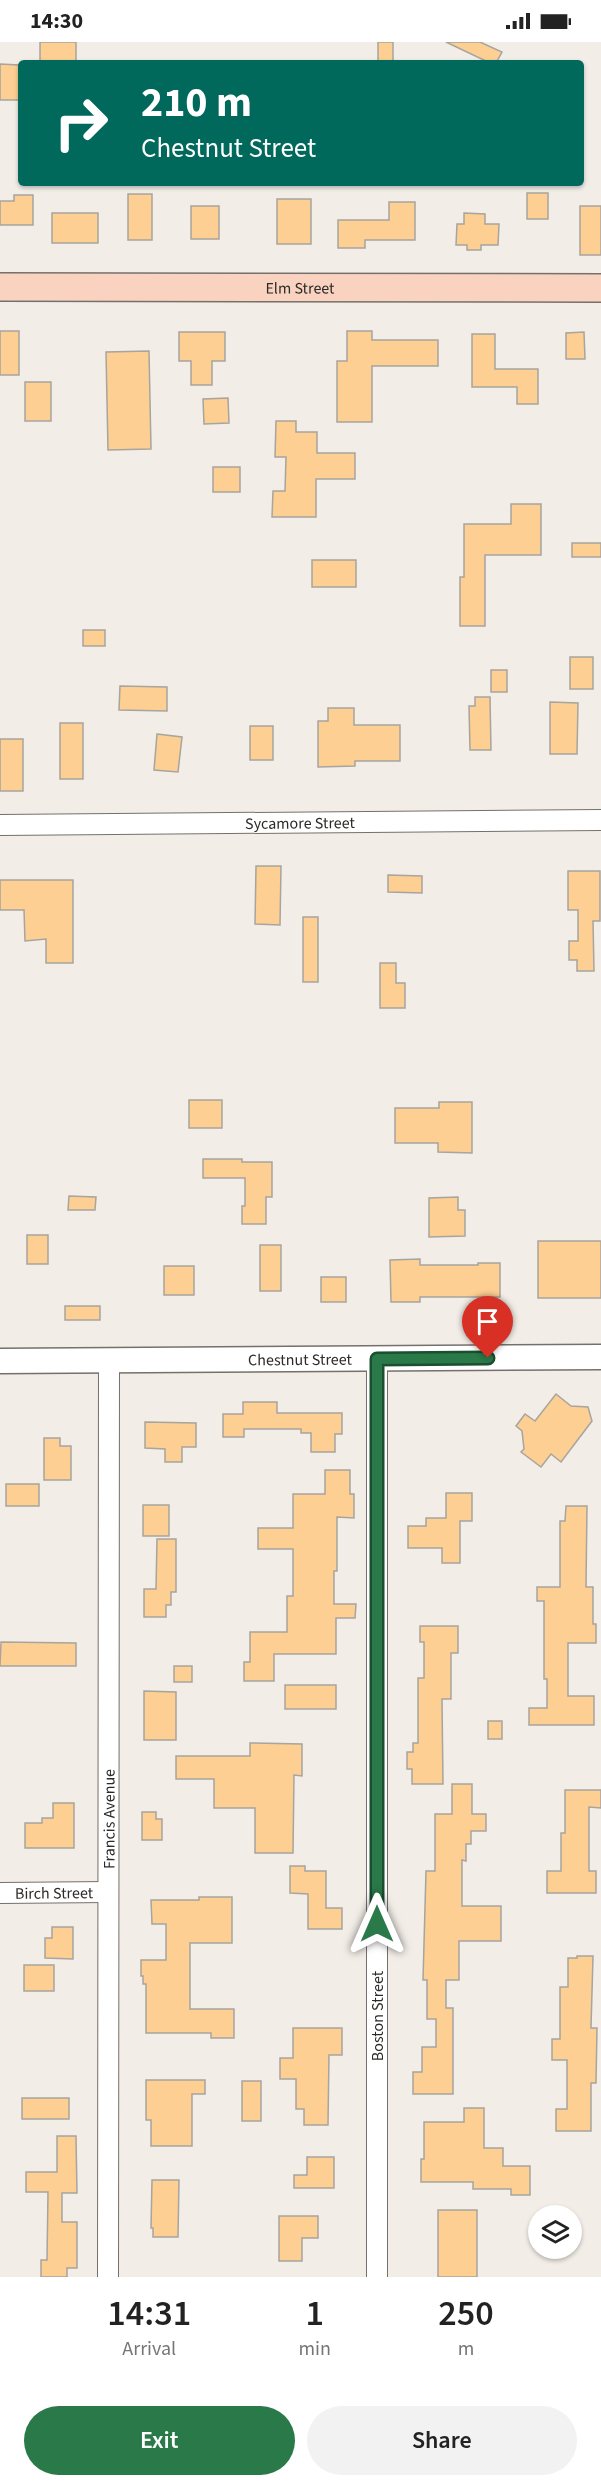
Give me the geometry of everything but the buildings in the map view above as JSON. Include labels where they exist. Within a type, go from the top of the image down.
[{"type":"main road","name":"Elm Street","points":[[0,287],[601,288]]},
{"type":"street","name":"Sycamore Street","points":[[0,825],[601,820]]},
{"type":"street","name":"Chestnut Street","points":[[0,1361],[601,1358]]},
{"type":"street","name":"Boston Street","points":[[377,1359],[377,2277]]},
{"type":"street","name":"Francis Avenue","points":[[108,2277],[109,1361]]},
{"type":"street","name":"Birch Street","points":[[0,1893],[108,1892]]},
{"type":"route","points":[[377,1924],[377,1359],[488,1358]]}]
